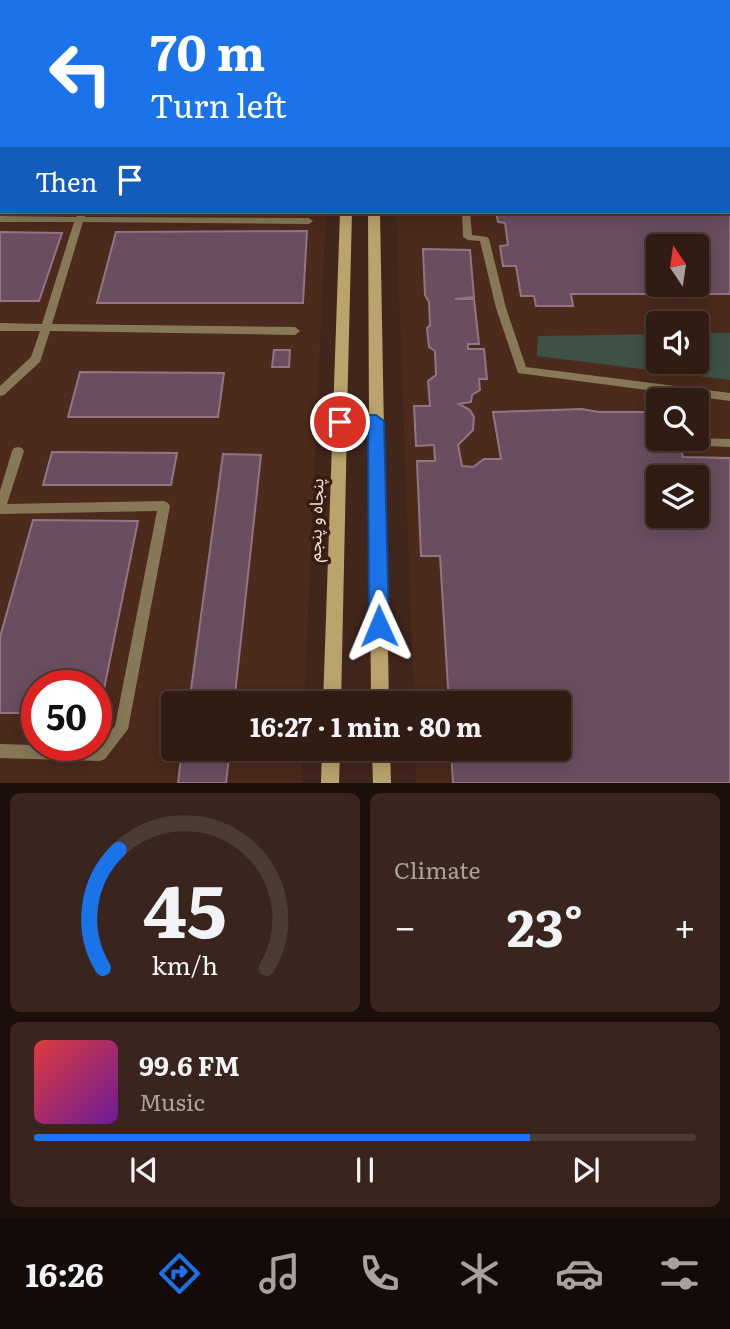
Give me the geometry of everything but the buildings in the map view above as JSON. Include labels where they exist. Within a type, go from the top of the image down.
[{"type":"main road","name":"پنجاه و پنجم","points":[[332,691],[346,214]]},
{"type":"main road","points":[[374,214],[380,691]]},
{"type":"main road","points":[[340,422],[376,421]]},
{"type":"main road","points":[[330,783],[331,761]]},
{"type":"main road","points":[[381,761],[382,783]]},
{"type":"lane","points":[[466,214],[468,237],[484,239],[501,308],[522,370],[730,397]]},
{"type":"lane","points":[[0,392],[36,359],[80,216]]},
{"type":"lane","points":[[0,219],[80,216],[309,221]]},
{"type":"lane","points":[[0,327],[295,331]]},
{"type":"lane","points":[[709,442],[730,443]]},
{"type":"lane","points":[[0,751],[100,754],[121,729],[164,506],[0,509],[18,451]]},
{"type":"shaded area","points":[[0,214],[326,214],[305,691],[161,691],[161,761],[302,761],[301,783],[0,783]]},
{"type":"shaded area","points":[[396,214],[730,214],[730,783],[416,783],[415,761],[571,761],[571,691],[414,691]]},
{"type":"green space","points":[[709,333],[730,333],[730,380],[682,374],[709,374]]},
{"type":"green space","points":[[646,334],[646,370],[537,356],[538,336]]},
{"type":"route","points":[[340,422],[376,421],[379,626]]}]
